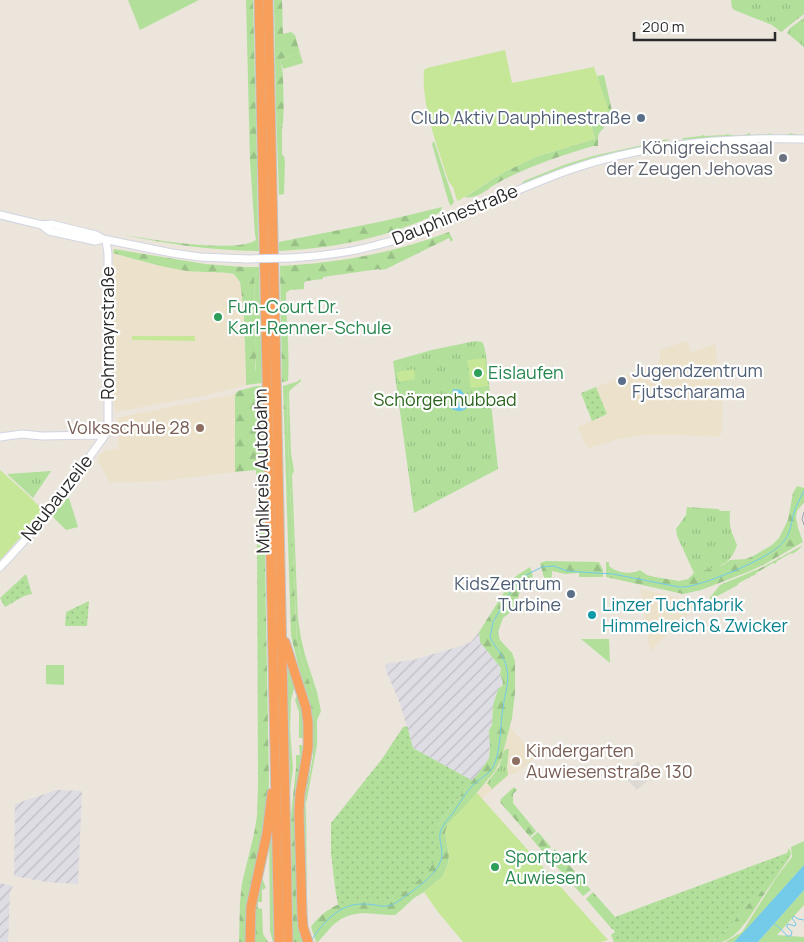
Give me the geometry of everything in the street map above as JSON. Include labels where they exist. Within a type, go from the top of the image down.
[{"type":"highway","name":"Mühlkreis Autobahn","points":[[259,0],[279,942]]},
{"type":"highway","name":"Mühlkreis Autobahn","points":[[268,0],[288,942]]},
{"type":"highway","points":[[282,630],[306,708],[308,723],[308,748],[300,794],[299,812],[302,913],[307,939]]},
{"type":"highway","points":[[250,942],[250,916],[254,891],[276,781]]},
{"type":"main road","name":"Dauphinestraße","points":[[0,215],[42,225],[51,224],[96,235],[104,240],[191,255],[248,259],[291,258],[338,253],[375,246],[438,224],[482,204],[556,175],[588,164],[632,153],[668,146],[708,142],[773,139],[804,140]]},
{"type":"main road","name":"Rohrmayrstraße","points":[[104,240],[108,254],[108,426]]},
{"type":"main road","name":"Neubauzeile","points":[[0,566],[47,514],[103,438],[108,430],[108,426]]},
{"type":"main road","points":[[0,437],[22,434],[42,436],[98,435],[103,438]]},
{"type":"shaded area","points":[[113,253],[139,261],[187,271],[234,274],[240,282],[242,297],[246,385],[207,395],[116,412],[113,392]]},
{"type":"shaded area","points":[[687,341],[691,352],[715,344],[723,406],[722,432],[720,436],[645,435],[618,439],[590,448],[586,446],[577,427],[607,414],[596,387],[658,363],[660,358],[659,350]]},
{"type":"shaded area","points":[[235,394],[235,472],[162,481],[110,483],[97,459],[100,454],[107,450],[118,449],[118,418]]},
{"type":"shaded area","points":[[640,587],[700,603],[650,652]]},
{"type":"shaded area","points":[[479,632],[480,642],[501,668],[500,674],[503,682],[496,693],[492,712],[493,720],[489,758],[473,781],[413,748],[400,704],[385,666],[390,663],[413,660],[461,646],[471,642]]},
{"type":"shaded area","name":"Kindergarten Auwiesenstraße 130","points":[[510,727],[536,757],[516,774],[510,774],[482,799],[477,793],[495,771],[502,757]]},
{"type":"shaded area","points":[[638,761],[652,776],[637,790],[623,775]]},
{"type":"shaded area","points":[[57,790],[82,791],[78,884],[46,882],[14,876],[15,804]]},
{"type":"shaded area","points":[[0,883],[13,886],[10,892],[8,942],[0,942]]},
{"type":"green space","points":[[128,0],[199,0],[140,30]]},
{"type":"green space","points":[[246,0],[253,0],[257,161],[250,161]]},
{"type":"green space","points":[[274,0],[282,0],[283,34],[291,32],[295,35],[300,53],[281,59],[284,102],[282,130],[276,111]]},
{"type":"green space","points":[[731,0],[804,0],[804,14],[781,32],[772,25],[734,10]]},
{"type":"green space","points":[[804,18],[804,47],[787,33],[790,28]]},
{"type":"green space","points":[[505,50],[512,83],[594,67],[609,111],[589,117],[595,139],[538,156],[504,172],[458,201],[449,182],[431,127],[425,98],[424,70]]},
{"type":"green space","points":[[300,53],[303,63],[283,69],[281,59]]},
{"type":"green space","points":[[604,75],[613,115],[603,119],[604,128],[599,134],[598,146],[543,162],[507,178],[477,196],[465,197],[504,172],[538,156],[595,139],[589,117],[608,111],[597,76]]},
{"type":"green space","points":[[276,111],[282,130],[282,155],[285,162],[284,194],[279,195]]},
{"type":"green space","points":[[750,133],[751,135],[769,133],[781,135],[792,133],[804,136],[682,140],[683,138],[702,135],[745,135]]},
{"type":"green space","points":[[670,139],[586,162],[523,185],[521,184],[524,181],[564,165],[593,156],[647,144],[648,142]]},
{"type":"green space","points":[[434,141],[454,202],[451,206],[432,144]]},
{"type":"green space","points":[[250,161],[257,161],[258,234],[255,234]]},
{"type":"green space","points":[[442,207],[439,213],[380,235],[341,244],[279,251],[279,242],[384,221]]},
{"type":"green space","points":[[449,232],[453,240],[451,242],[449,238],[386,269],[306,281],[304,289],[290,290],[286,293],[289,359],[288,381],[282,382],[280,266],[366,256],[408,246]]},
{"type":"green space","points":[[255,234],[258,234],[259,251],[191,246],[124,235],[172,242],[230,246],[256,240]]},
{"type":"green space","points":[[114,249],[205,264],[259,267],[259,271],[254,276],[255,374],[246,377],[242,297],[240,282],[234,274],[187,271],[113,253]]},
{"type":"green space","points":[[259,271],[262,383],[246,385],[246,377],[253,375],[256,367],[254,276]]},
{"type":"green space","points":[[132,336],[195,336],[195,341],[132,340]]},
{"type":"green space","name":"Schörgenhubbad","points":[[475,341],[482,342],[486,355],[498,469],[414,513],[393,361]]},
{"type":"green space","name":"Eislaufen","points":[[485,358],[488,386],[471,388],[467,360]]},
{"type":"green space","points":[[414,369],[415,379],[399,382],[397,372]]},
{"type":"green space","points":[[301,379],[289,393],[291,453],[294,471],[292,475],[298,619],[305,655],[321,711],[317,720],[317,745],[306,804],[308,931],[305,923],[305,814],[306,795],[313,756],[314,695],[297,643],[287,388]]},
{"type":"green space","points":[[296,382],[287,388],[297,643],[314,695],[315,708],[314,741],[305,804],[305,901],[301,814],[312,724],[309,700],[291,636],[283,386]]},
{"type":"green space","points":[[256,386],[262,386],[263,448],[259,448],[259,410],[255,395]]},
{"type":"green space","points":[[256,386],[255,395],[259,410],[259,448],[263,448],[269,786],[247,942],[239,942],[242,883],[257,816],[257,504],[256,470],[235,472],[235,394],[238,391]]},
{"type":"green space","points":[[596,387],[607,414],[592,421],[581,393]]},
{"type":"green space","points":[[0,470],[44,511],[0,560]]},
{"type":"green space","points":[[51,471],[33,498],[7,474]]},
{"type":"green space","points":[[797,486],[804,488],[804,502],[797,511],[796,517],[803,542],[767,563],[701,590],[683,594],[606,577],[606,562],[609,562],[609,566],[620,572],[628,573],[640,570],[647,575],[679,581],[688,579],[694,573],[723,565],[730,560],[746,559],[753,556],[772,545],[779,538],[788,520],[793,493]]},
{"type":"green space","points":[[69,498],[78,527],[66,530],[52,516]]},
{"type":"green space","points":[[687,507],[730,511],[731,529],[737,545],[734,553],[726,562],[715,568],[694,573],[677,536],[676,529],[686,515]]},
{"type":"green space","points":[[803,545],[797,551],[777,561],[775,564],[773,563],[738,585],[708,600],[720,585],[763,567]]},
{"type":"green space","points":[[546,561],[599,562],[603,570],[603,577],[579,577],[579,573],[565,574],[552,571],[551,591],[548,592],[540,563]]},
{"type":"green space","points":[[530,567],[533,576],[519,594],[516,606],[503,618],[498,632],[500,640],[512,653],[515,661],[515,693],[512,718],[502,757],[495,771],[448,824],[445,833],[449,855],[448,864],[443,876],[395,915],[362,913],[350,915],[333,925],[316,942],[311,927],[333,907],[347,901],[365,899],[390,902],[427,871],[437,827],[489,758],[489,730],[492,725],[493,705],[498,689],[502,686],[503,682],[500,674],[501,668],[480,642],[479,632],[510,583],[516,576]]},
{"type":"green space","points":[[26,574],[32,594],[24,596],[5,607],[0,598]]},
{"type":"green space","points":[[89,601],[87,626],[65,626],[66,612]]},
{"type":"green space","points":[[581,639],[609,639],[610,663]]},
{"type":"green space","points":[[287,658],[295,685],[291,700],[290,729],[293,768],[290,792]]},
{"type":"green space","points":[[46,665],[64,665],[64,685],[46,684]]},
{"type":"green space","points":[[299,693],[306,729],[302,770],[296,768],[296,755],[300,755],[299,745],[304,745],[304,738],[299,738],[299,712],[295,700]]},
{"type":"green space","points":[[407,726],[413,748],[473,781],[464,790],[437,827],[437,855],[424,875],[390,902],[359,900],[338,905],[331,853],[331,823],[382,759],[403,727]]},
{"type":"green space","points":[[509,749],[508,775],[492,789],[487,783],[499,767],[504,751]]},
{"type":"green space","points":[[296,768],[302,770],[306,942],[293,942],[291,814]]},
{"type":"green space","points":[[514,787],[517,790],[513,794],[513,803],[536,831],[530,837],[500,802]]},
{"type":"green space","name":"Sportpark Auwiesen","points":[[477,793],[608,940],[601,942],[463,942],[424,892],[443,876],[448,864],[449,855],[445,833],[448,824]]},
{"type":"green space","points":[[271,818],[274,942],[270,931],[269,832]]},
{"type":"green space","points":[[538,832],[551,847],[544,853],[531,838]]},
{"type":"green space","points":[[804,841],[804,865],[740,937],[734,942],[725,942],[742,932],[776,878],[792,857],[791,847]]},
{"type":"green space","points":[[789,848],[790,857],[765,893],[760,890],[788,856]]},
{"type":"green space","points":[[555,849],[591,890],[583,896],[547,856]]},
{"type":"green space","points":[[787,853],[789,856],[724,933],[713,942],[614,942],[611,935],[615,932],[607,920]]},
{"type":"green space","points":[[261,875],[266,888],[262,890],[262,902],[258,902],[258,908],[262,909],[263,934],[268,942],[252,942],[252,920]]},
{"type":"green space","points":[[760,890],[765,893],[741,928],[729,939],[722,942],[713,942],[724,933]]},
{"type":"green space","points":[[804,890],[804,905],[777,935],[804,937],[804,942],[758,942]]},
{"type":"green space","points":[[593,892],[615,917],[608,920],[614,929],[586,899]]},
{"type":"water","points":[[454,389],[462,390],[468,402],[467,407],[461,411],[449,408],[449,403],[464,402],[463,399],[449,400],[449,395],[454,394],[452,391]]},
{"type":"water","points":[[804,865],[804,890],[758,942],[734,942],[751,924]]},
{"type":"waterway","points":[[311,941],[321,927],[340,910],[355,905],[386,906],[395,903],[419,886],[432,874],[441,861],[440,834],[443,826],[467,791],[489,772],[496,761],[508,675],[504,660],[490,637],[493,622],[513,588],[522,577],[542,567],[554,566],[567,571],[613,574],[679,587],[699,584],[741,568],[778,547],[788,535],[795,509],[804,491]]},
{"type":"waterway","points":[[773,923],[787,936],[791,936],[792,932],[787,925],[795,926],[796,924],[792,918],[794,916],[804,920]]},
{"type":"tram line","points":[[804,512],[802,519],[804,525]]},
{"type":"place","name":"Club Aktiv Dauphinestraße","points":[[641,118]]},
{"type":"place","name":"Königreichssaal der Zeugen Jehovas","points":[[783,158]]},
{"type":"place","name":"Fun-Court Dr. Karl-Renner-Schule","points":[[218,317]]},
{"type":"place","name":"Eislaufen","points":[[478,373]]},
{"type":"place","name":"Jugendzentrum Fjutscharama","points":[[622,381]]},
{"type":"place","name":"Volksschule 28","points":[[200,428]]},
{"type":"place","name":"KidsZentrum Turbine","points":[[571,594]]},
{"type":"place","name":"Linzer Tuchfabrik Himmelreich & Zwicker","points":[[592,615]]},
{"type":"place","name":"Kindergarten Auwiesenstraße 130","points":[[516,761]]},
{"type":"place","name":"Sportpark Auwiesen","points":[[495,867]]}]
